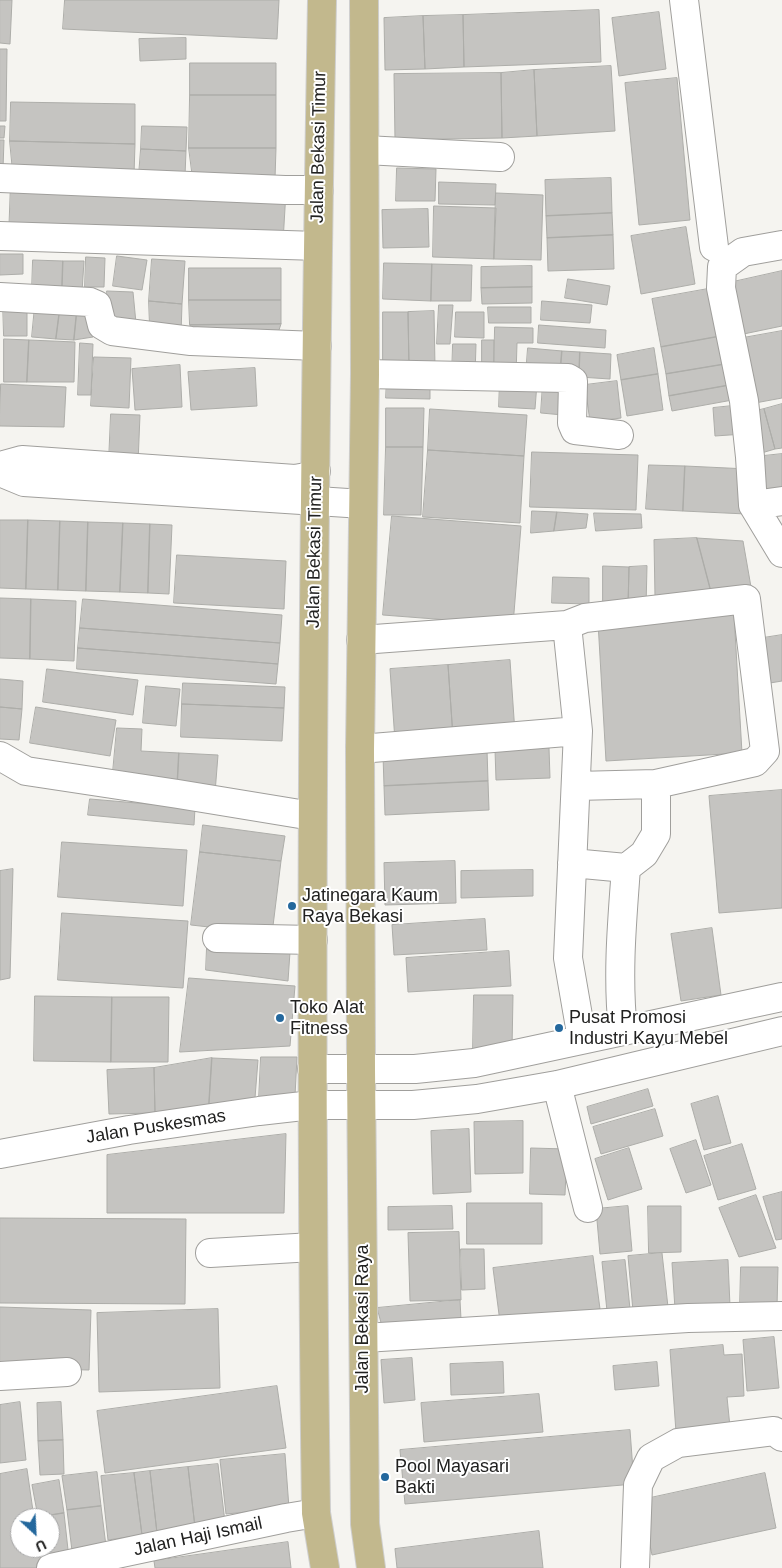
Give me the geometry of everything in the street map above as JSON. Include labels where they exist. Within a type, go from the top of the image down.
[{"type":"main road","name":"Jalan Bekasi Timur","points":[[312,1105],[312,816],[322,0]]},
{"type":"main road","points":[[361,1070],[360,748],[365,374],[364,0]]},
{"type":"main road","name":"Jalan Bekasi Raya","points":[[361,1070],[365,1524],[371,1568]]},
{"type":"main road","points":[[312,1105],[316,1513],[325,1568]]},
{"type":"street","points":[[684,0],[714,247]]},
{"type":"street","points":[[365,150],[500,157]]},
{"type":"street","points":[[0,178],[319,190]]},
{"type":"street","points":[[0,236],[318,246]]},
{"type":"street","points":[[782,245],[743,252],[722,267],[721,288],[744,401],[753,505],[782,553]]},
{"type":"street","points":[[0,297],[90,302],[97,305],[102,325],[112,331],[192,342],[317,346]]},
{"type":"street","points":[[365,374],[568,378],[574,384],[572,423],[575,430],[619,435]]},
{"type":"street","points":[[0,466],[22,460],[295,478],[306,477],[316,471]]},
{"type":"street","points":[[0,472],[24,482],[363,504]]},
{"type":"street","points":[[753,505],[782,501]]},
{"type":"street","points":[[361,640],[567,625],[585,618],[746,599],[764,751],[755,762],[656,784],[576,786]]},
{"type":"street","points":[[567,625],[578,731],[568,958],[582,1039]]},
{"type":"street","points":[[360,748],[578,731]]},
{"type":"street","points":[[0,756],[26,771],[312,816]]},
{"type":"street","points":[[572,862],[626,868],[644,854],[656,834],[656,784]]},
{"type":"street","points":[[623,1031],[619,999],[620,950],[626,868]]},
{"type":"street","points":[[217,938],[313,940]]},
{"type":"street","points":[[312,1069],[415,1069],[474,1063],[782,997]]},
{"type":"street","name":"Jalan Puskesmas","points":[[0,1154],[129,1130],[259,1110],[312,1105],[413,1104],[477,1099],[557,1085],[782,1031]]},
{"type":"street","points":[[557,1085],[588,1208]]},
{"type":"street","points":[[210,1252],[312,1247]]},
{"type":"street","points":[[364,1338],[688,1318],[782,1316]]},
{"type":"street","points":[[0,1376],[67,1372]]},
{"type":"street","points":[[635,1568],[638,1485],[651,1458],[678,1443],[774,1432],[782,1438]]},
{"type":"street","name":"Jalan Haji Ismail","points":[[51,1568],[316,1513]]},
{"type":"building","points":[[0,0],[12,0],[10,44],[0,43]]},
{"type":"building","points":[[65,0],[279,0],[277,39],[63,29]]},
{"type":"building","points":[[599,10],[601,62],[464,67],[463,15]]},
{"type":"building","points":[[659,12],[666,69],[619,76],[612,18]]},
{"type":"building","points":[[463,15],[464,67],[425,69],[423,16]]},
{"type":"building","points":[[423,16],[425,69],[385,70],[384,18]]},
{"type":"building","points":[[186,38],[186,59],[140,61],[139,39]]},
{"type":"building","points":[[0,49],[7,49],[6,121],[0,121]]},
{"type":"building","points":[[190,63],[276,63],[276,95],[190,95]]},
{"type":"building","points":[[611,66],[615,131],[537,136],[534,70]]},
{"type":"building","points":[[534,70],[537,136],[502,138],[501,73]]},
{"type":"building","points":[[501,73],[502,138],[395,140],[394,74]]},
{"type":"building","points":[[677,78],[690,220],[639,225],[625,83]]},
{"type":"building","points":[[190,95],[276,95],[276,148],[189,148]]},
{"type":"building","points":[[11,102],[135,104],[135,144],[10,141]]},
{"type":"building","points":[[0,126],[5,126],[4,138],[0,138]]},
{"type":"building","points":[[142,126],[187,127],[186,151],[141,149]]},
{"type":"building","points":[[0,140],[4,140],[3,169],[0,169]]},
{"type":"building","points":[[10,141],[135,144],[134,175],[13,172]]},
{"type":"building","points":[[189,148],[276,148],[275,179],[193,179]]},
{"type":"building","points":[[141,149],[186,151],[185,176],[139,175]]},
{"type":"building","points":[[397,168],[436,169],[435,201],[396,201]]},
{"type":"building","points":[[611,178],[612,213],[546,216],[545,180]]},
{"type":"building","points":[[11,182],[286,191],[283,242],[9,236]]},
{"type":"building","points":[[439,182],[496,184],[495,205],[439,204]]},
{"type":"building","points":[[496,193],[543,195],[541,260],[494,259]]},
{"type":"building","points":[[434,206],[496,208],[494,259],[433,257]]},
{"type":"building","points":[[428,209],[429,247],[383,248],[382,210]]},
{"type":"building","points":[[612,213],[613,235],[547,238],[546,216]]},
{"type":"building","points":[[686,227],[695,284],[641,294],[631,236]]},
{"type":"building","points":[[613,235],[614,269],[548,271],[547,238]]},
{"type":"building","points":[[0,254],[23,254],[23,274],[0,275]]},
{"type":"building","points":[[117,256],[147,260],[142,290],[113,286]]},
{"type":"building","points":[[86,257],[105,258],[104,287],[85,287]]},
{"type":"building","points":[[152,259],[185,261],[182,304],[149,301]]},
{"type":"building","points":[[33,260],[63,261],[62,291],[32,290]]},
{"type":"building","points":[[63,261],[84,261],[82,292],[62,291]]},
{"type":"building","points":[[384,263],[432,264],[431,301],[383,299]]},
{"type":"building","points":[[432,264],[472,265],[471,301],[431,301]]},
{"type":"building","points":[[532,266],[532,287],[481,288],[481,267]]},
{"type":"building","points":[[189,268],[281,268],[281,300],[189,300]]},
{"type":"building","points":[[782,271],[782,326],[734,336],[724,284]]},
{"type":"building","points":[[568,279],[610,286],[607,305],[565,298]]},
{"type":"building","points":[[532,287],[532,303],[482,304],[481,288]]},
{"type":"building","points":[[719,287],[727,335],[661,347],[652,299]]},
{"type":"building","points":[[107,291],[133,292],[136,323],[109,322]]},
{"type":"building","points":[[189,300],[281,300],[281,324],[190,325]]},
{"type":"building","points":[[149,301],[182,304],[181,334],[150,327]]},
{"type":"building","points":[[542,301],[592,305],[590,323],[541,320]]},
{"type":"building","points":[[3,303],[27,303],[27,336],[4,336]]},
{"type":"building","points":[[439,305],[453,305],[450,344],[437,344]]},
{"type":"building","points":[[35,306],[60,308],[56,339],[32,337]]},
{"type":"building","points":[[488,307],[531,307],[531,323],[489,323]]},
{"type":"building","points":[[60,308],[77,310],[74,340],[56,339]]},
{"type":"building","points":[[77,310],[96,312],[93,337],[74,340]]},
{"type":"building","points":[[434,311],[435,367],[409,368],[408,312]]},
{"type":"building","points":[[383,312],[408,312],[409,368],[383,368]]},
{"type":"building","points":[[456,312],[484,312],[484,338],[455,337]]},
{"type":"building","points":[[281,324],[276,339],[190,336],[190,325]]},
{"type":"building","points":[[539,325],[606,330],[605,348],[538,343]]},
{"type":"building","points":[[495,327],[533,328],[533,343],[517,343],[516,376],[494,376]]},
{"type":"building","points":[[782,331],[782,398],[755,403],[743,338]]},
{"type":"building","points":[[727,335],[732,363],[666,374],[661,347]]},
{"type":"building","points":[[4,339],[29,340],[27,382],[4,382]]},
{"type":"building","points":[[29,340],[75,342],[74,382],[27,382]]},
{"type":"building","points":[[482,340],[494,340],[494,376],[482,376]]},
{"type":"building","points":[[80,343],[93,344],[91,395],[78,395]]},
{"type":"building","points":[[453,344],[476,344],[475,376],[452,375]]},
{"type":"building","points":[[528,348],[562,351],[560,376],[526,374]]},
{"type":"building","points":[[654,348],[658,374],[621,380],[617,355]]},
{"type":"building","points":[[562,351],[580,352],[579,377],[560,376]]},
{"type":"building","points":[[580,352],[611,354],[610,379],[579,377]]},
{"type":"building","points":[[94,357],[131,358],[129,408],[91,406]]},
{"type":"building","points":[[732,363],[736,384],[669,396],[666,374]]},
{"type":"building","points":[[180,365],[182,407],[135,410],[132,369]]},
{"type":"building","points":[[255,368],[257,406],[191,410],[188,372]]},
{"type":"building","points":[[658,374],[663,410],[627,416],[621,380]]},
{"type":"building","points":[[387,379],[430,379],[430,399],[386,398]]},
{"type":"building","points":[[500,381],[537,383],[535,409],[499,407]]},
{"type":"building","points":[[617,381],[621,418],[590,422],[585,385]]},
{"type":"building","points":[[543,383],[565,384],[563,415],[541,413]]},
{"type":"building","points":[[1,384],[66,387],[64,427],[0,426]]},
{"type":"building","points":[[736,384],[738,399],[672,411],[669,396]]},
{"type":"building","points":[[782,404],[782,448],[775,449],[764,409]]},
{"type":"building","points":[[742,405],[744,434],[715,436],[713,408]]},
{"type":"building","points":[[386,408],[424,408],[423,447],[386,447]]},
{"type":"building","points":[[430,409],[527,415],[524,456],[428,450]]},
{"type":"building","points":[[764,409],[775,449],[758,454],[747,413]]},
{"type":"building","points":[[111,414],[140,415],[138,463],[109,461]]},
{"type":"building","points":[[386,447],[423,447],[421,515],[384,515]]},
{"type":"building","points":[[428,450],[524,456],[520,523],[423,517]]},
{"type":"building","points":[[532,452],[638,455],[636,510],[530,507]]},
{"type":"building","points":[[782,454],[782,496],[759,499],[754,457]]},
{"type":"building","points":[[649,465],[685,466],[683,511],[646,509]]},
{"type":"building","points":[[685,466],[748,469],[746,514],[683,511]]},
{"type":"building","points":[[532,511],[557,512],[554,531],[531,533]]},
{"type":"building","points":[[557,512],[588,514],[586,528],[554,531]]},
{"type":"building","points":[[594,513],[641,514],[642,528],[596,531]]},
{"type":"building","points":[[392,516],[521,526],[513,625],[383,615]]},
{"type":"building","points":[[0,520],[28,520],[26,589],[0,588]]},
{"type":"building","points":[[28,520],[60,521],[58,590],[26,589]]},
{"type":"building","points":[[60,521],[88,522],[86,591],[58,590]]},
{"type":"building","points":[[88,522],[123,523],[120,592],[86,591]]},
{"type":"building","points":[[123,523],[150,524],[148,593],[120,592]]},
{"type":"building","points":[[150,524],[172,525],[169,594],[148,593]]},
{"type":"building","points":[[697,538],[743,541],[751,587],[712,595]]},
{"type":"building","points":[[697,538],[712,595],[655,597],[654,540]]},
{"type":"building","points":[[177,555],[286,561],[284,609],[174,603]]},
{"type":"building","points":[[603,566],[629,567],[628,607],[603,608]]},
{"type":"building","points":[[647,566],[646,608],[628,607],[629,567]]},
{"type":"building","points":[[553,577],[589,578],[589,604],[552,603]]},
{"type":"building","points":[[0,598],[31,599],[30,659],[0,658]]},
{"type":"building","points":[[31,599],[76,601],[74,661],[30,659]]},
{"type":"building","points":[[83,599],[282,615],[280,643],[80,628]]},
{"type":"building","points":[[734,614],[742,753],[606,761],[598,622]]},
{"type":"building","points":[[80,628],[280,643],[278,664],[78,648]]},
{"type":"building","points":[[782,635],[782,681],[770,683],[763,638]]},
{"type":"building","points":[[78,648],[278,664],[276,684],[77,669]]},
{"type":"building","points":[[510,660],[515,733],[453,737],[448,665]]},
{"type":"building","points":[[448,665],[453,737],[395,741],[390,669]]},
{"type":"building","points":[[47,669],[138,680],[133,715],[43,702]]},
{"type":"building","points":[[0,679],[23,681],[22,709],[0,707]]},
{"type":"building","points":[[183,683],[285,687],[284,708],[182,704]]},
{"type":"building","points":[[146,686],[180,689],[176,726],[143,723]]},
{"type":"building","points":[[182,704],[284,708],[282,741],[181,737]]},
{"type":"building","points":[[0,707],[22,709],[19,740],[0,739]]},
{"type":"building","points":[[36,707],[116,720],[110,756],[30,743]]},
{"type":"building","points":[[117,728],[142,729],[141,751],[179,753],[177,791],[112,783]]},
{"type":"building","points":[[549,748],[550,778],[496,780],[495,750]]},
{"type":"building","points":[[487,750],[488,781],[384,786],[383,755]]},
{"type":"building","points":[[179,753],[218,755],[215,793],[177,791]]},
{"type":"building","points":[[488,781],[489,810],[385,815],[384,786]]},
{"type":"building","points":[[782,790],[782,908],[719,913],[709,796]]},
{"type":"building","points":[[90,799],[195,808],[194,825],[88,815]]},
{"type":"building","points":[[203,825],[285,836],[281,861],[200,852]]},
{"type":"building","points":[[62,842],[187,850],[183,906],[58,897]]},
{"type":"building","points":[[200,852],[281,861],[272,934],[191,925]]},
{"type":"building","points":[[455,861],[456,903],[385,905],[384,863]]},
{"type":"building","points":[[13,869],[10,978],[0,980],[0,871]]},
{"type":"building","points":[[533,870],[533,896],[461,898],[461,871]]},
{"type":"building","points":[[62,913],[188,921],[183,988],[58,980]]},
{"type":"building","points":[[485,919],[487,950],[394,955],[392,925]]},
{"type":"building","points":[[712,928],[721,995],[681,1001],[671,934]]},
{"type":"building","points":[[207,947],[290,952],[288,981],[206,970]]},
{"type":"building","points":[[509,951],[511,986],[408,992],[406,958]]},
{"type":"building","points":[[189,978],[295,986],[290,1046],[180,1052]]},
{"type":"building","points":[[474,995],[513,995],[512,1049],[473,1049]]},
{"type":"building","points":[[35,996],[112,997],[111,1062],[34,1061]]},
{"type":"building","points":[[112,997],[169,997],[168,1062],[111,1062]]},
{"type":"building","points":[[261,1057],[297,1057],[295,1096],[259,1099]]},
{"type":"building","points":[[212,1058],[209,1105],[155,1113],[154,1068]]},
{"type":"building","points":[[212,1058],[258,1060],[255,1098],[209,1105]]},
{"type":"building","points":[[154,1068],[155,1113],[109,1114],[107,1070]]},
{"type":"building","points":[[648,1089],[653,1106],[591,1124],[587,1107]]},
{"type":"building","points":[[718,1096],[731,1143],[704,1150],[691,1104]]},
{"type":"building","points":[[655,1109],[663,1136],[601,1154],[593,1127]]},
{"type":"building","points":[[523,1121],[523,1173],[475,1174],[474,1122]]},
{"type":"building","points":[[469,1129],[471,1192],[433,1194],[431,1131]]},
{"type":"building","points":[[286,1134],[284,1213],[107,1213],[107,1155]]},
{"type":"building","points":[[696,1140],[711,1185],[686,1193],[670,1149]]},
{"type":"building","points":[[742,1144],[756,1189],[718,1200],[704,1156]]},
{"type":"building","points":[[531,1148],[567,1149],[565,1195],[530,1194]]},
{"type":"building","points":[[629,1148],[642,1189],[608,1200],[595,1159]]},
{"type":"building","points":[[782,1192],[782,1239],[776,1240],[763,1197]]},
{"type":"building","points":[[756,1195],[776,1248],[739,1257],[719,1208]]},
{"type":"building","points":[[467,1203],[542,1203],[542,1244],[467,1244]]},
{"type":"building","points":[[452,1206],[453,1229],[388,1230],[388,1207]]},
{"type":"building","points":[[628,1206],[632,1251],[600,1254],[596,1209]]},
{"type":"building","points":[[648,1206],[681,1206],[681,1252],[649,1253]]},
{"type":"building","points":[[0,1218],[186,1219],[185,1304],[0,1303]]},
{"type":"building","points":[[459,1232],[461,1300],[410,1301],[408,1233]]},
{"type":"building","points":[[461,1249],[484,1249],[485,1289],[462,1290]]},
{"type":"building","points":[[662,1253],[668,1307],[633,1311],[628,1256]]},
{"type":"building","points":[[593,1256],[600,1309],[500,1322],[493,1268]]},
{"type":"building","points":[[625,1260],[630,1309],[607,1311],[602,1262]]},
{"type":"building","points":[[728,1260],[730,1306],[675,1309],[672,1263]]},
{"type":"building","points":[[741,1267],[778,1267],[777,1307],[740,1307]]},
{"type":"building","points":[[460,1300],[461,1319],[383,1330],[377,1308]]},
{"type":"building","points":[[0,1307],[91,1310],[89,1370],[0,1368]]},
{"type":"building","points":[[218,1309],[220,1388],[99,1392],[97,1313]]},
{"type":"building","points":[[774,1337],[779,1388],[747,1391],[743,1340]]},
{"type":"building","points":[[723,1345],[724,1355],[742,1354],[744,1396],[727,1397],[730,1427],[676,1432],[670,1350]]},
{"type":"building","points":[[412,1358],[415,1400],[384,1403],[381,1360]]},
{"type":"building","points":[[503,1362],[504,1393],[451,1395],[450,1364]]},
{"type":"building","points":[[657,1362],[659,1386],[615,1390],[613,1366]]},
{"type":"building","points":[[277,1386],[286,1448],[105,1473],[97,1411]]},
{"type":"building","points":[[539,1394],[543,1432],[424,1442],[421,1403]]},
{"type":"building","points":[[20,1402],[26,1460],[0,1463],[0,1405]]},
{"type":"building","points":[[61,1402],[63,1440],[38,1441],[37,1403]]},
{"type":"building","points":[[630,1430],[634,1484],[405,1504],[400,1450]]},
{"type":"building","points":[[63,1440],[64,1474],[40,1475],[38,1441]]},
{"type":"building","points":[[285,1454],[289,1508],[226,1514],[220,1460]]},
{"type":"building","points":[[218,1464],[225,1522],[195,1527],[188,1467]]},
{"type":"building","points":[[188,1467],[195,1527],[157,1533],[150,1471]]},
{"type":"building","points":[[27,1469],[33,1508],[10,1508],[10,1558],[40,1558],[42,1568],[0,1568],[0,1474]]},
{"type":"building","points":[[150,1471],[157,1533],[142,1535],[134,1473]]},
{"type":"building","points":[[97,1472],[101,1506],[67,1510],[62,1476]]},
{"type":"building","points":[[134,1473],[142,1535],[108,1540],[101,1476]]},
{"type":"building","points":[[765,1473],[776,1528],[652,1555],[641,1500]]},
{"type":"building","points":[[59,1480],[64,1513],[60,1514],[60,1508],[36,1508],[32,1485]]},
{"type":"building","points":[[101,1506],[107,1554],[73,1559],[67,1510]]},
{"type":"building","points":[[64,1513],[69,1559],[46,1564],[45,1558],[60,1558],[60,1514]]},
{"type":"building","points":[[539,1531],[543,1568],[397,1568],[395,1549]]},
{"type":"building","points":[[288,1542],[291,1568],[155,1568],[154,1561]]},
{"type":"place","name":"Jatinegara Kaum Raya Bekasi","points":[[292,906]]},
{"type":"place","name":"Toko Alat Fitness","points":[[280,1018]]},
{"type":"place","name":"Pusat Promosi Industri Kayu Mebel","points":[[559,1028]]},
{"type":"place","name":"Pool Mayasari Bakti","points":[[385,1477]]}]
